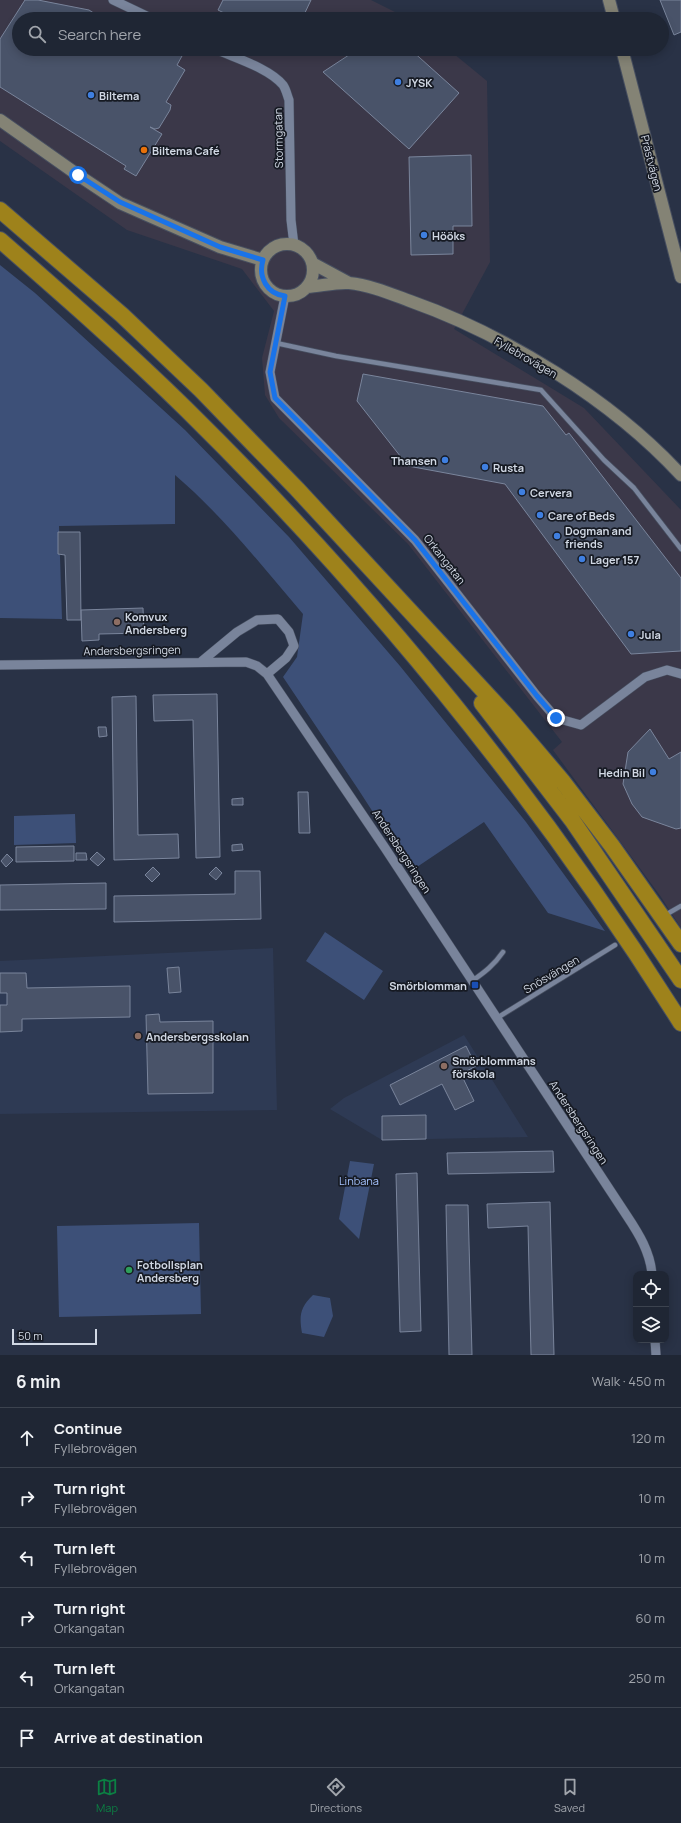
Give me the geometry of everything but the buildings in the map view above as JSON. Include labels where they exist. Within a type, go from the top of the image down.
[{"type":"highway","points":[[0,210],[122,316],[201,390],[297,489],[396,598],[507,716],[562,782],[612,846],[681,944]]},
{"type":"highway","points":[[0,240],[105,332],[185,408],[280,504],[378,613],[457,708],[543,820],[616,922],[681,1023]]},
{"type":"highway","points":[[396,598],[474,692],[572,820],[667,957],[681,980]]},
{"type":"street","points":[[112,0],[138,12]]},
{"type":"street","points":[[609,0],[612,12]]},
{"type":"street","name":"Stormgatan","points":[[231,56],[269,74],[283,86],[289,100],[291,220],[294,245]]},
{"type":"street","name":"Prästvägen","points":[[624,56],[681,277]]},
{"type":"street","points":[[0,120],[78,175],[120,202],[220,247],[263,260]]},
{"type":"street","points":[[285,296],[272,291],[265,284],[261,274],[263,260],[273,248],[283,244],[294,245]]},
{"type":"street","name":"Fyllebrovägen","points":[[294,245],[305,251],[312,263],[349,283],[368,287],[420,304],[466,324],[522,352],[579,388],[630,427],[680,473]]},
{"type":"street","points":[[307,287],[313,276],[312,263]]},
{"type":"street","name":"Fyllebrovägen","points":[[285,296],[297,294],[307,287],[349,283]]},
{"type":"street","name":"Orkangatan","points":[[285,296],[270,372],[275,398],[415,540],[537,696],[556,718],[581,725],[645,678],[667,670],[681,674]]},
{"type":"street","points":[[202,661],[237,632],[257,620],[278,619],[289,632],[294,646],[286,658],[267,674]]},
{"type":"street","name":"Andersbergsringen","points":[[0,665],[202,661],[246,662],[257,666],[267,674],[386,848],[643,1241],[651,1271]]},
{"type":"street","points":[[655,1343],[656,1355]]},
{"type":"lane","points":[[276,343],[336,356],[541,390],[604,460],[634,488],[681,549]]},
{"type":"lane","points":[[667,914],[681,906]]},
{"type":"lane","name":"Snösvängen","points":[[497,1018],[615,945]]},
{"type":"lane","points":[[472,981],[496,963],[503,952]]},
{"type":"shaded area","points":[[0,0],[371,0],[395,12],[12,12],[12,56],[457,56],[487,81],[490,262],[454,329],[584,408],[681,510],[681,928],[661,897],[553,750],[562,742],[408,544],[279,418],[265,395],[262,358],[274,311],[242,269],[127,230],[0,141]]},
{"type":"shaded area","name":"Andersbergsskolan","points":[[273,948],[277,1110],[0,1114],[0,961]]},
{"type":"shaded area","name":"Smörblommans förskola","points":[[464,1035],[528,1137],[382,1140],[330,1109],[344,1098]]},
{"type":"green space","points":[[0,265],[35,293],[185,430],[289,537],[400,666],[526,822],[605,931],[548,913],[484,822],[411,871],[283,677],[297,657],[303,614],[226,524],[175,475],[175,524],[59,526],[62,619],[0,618]]},
{"type":"green space","points":[[75,814],[76,843],[14,845],[14,816]]},
{"type":"green space","points":[[325,932],[383,971],[364,1000],[306,961]]},
{"type":"green space","name":"Linbana","points":[[350,1161],[374,1164],[359,1239],[339,1219]]},
{"type":"green space","name":"Fotbollsplan Andersberg","points":[[199,1223],[201,1314],[59,1317],[57,1226]]},
{"type":"green space","points":[[313,1295],[330,1298],[333,1316],[324,1337],[302,1333],[301,1317],[303,1308]]},
{"type":"place","name":"JYSK","points":[[398,82]]},
{"type":"place","name":"Biltema","points":[[91,95]]},
{"type":"place","name":"Biltema Café","points":[[144,150]]},
{"type":"place","name":"Hööks","points":[[424,235]]},
{"type":"place","name":"Thansen","points":[[445,460]]},
{"type":"place","name":"Rusta","points":[[485,467]]},
{"type":"place","name":"Cervera","points":[[522,492]]},
{"type":"place","name":"Care of Beds","points":[[540,515]]},
{"type":"place","name":"Dogman and friends","points":[[557,536]]},
{"type":"place","name":"Lager 157","points":[[582,559]]},
{"type":"place","name":"Komvux Andersberg","points":[[117,622]]},
{"type":"place","name":"Jula","points":[[631,634]]},
{"type":"place","name":"Hedin Bil","points":[[653,772]]},
{"type":"place","name":"Smörblomman","points":[[475,985]]},
{"type":"place","name":"Andersbergsskolan","points":[[138,1036]]},
{"type":"place","name":"Smörblommans förskola","points":[[444,1066]]},
{"type":"place","name":"Fotbollsplan Andersberg","points":[[129,1270]]},
{"type":"route","points":[[78,175],[120,202],[220,247],[263,260],[261,274],[265,284],[276,294],[285,296],[270,372],[275,398],[415,540],[537,696],[556,718]]}]
